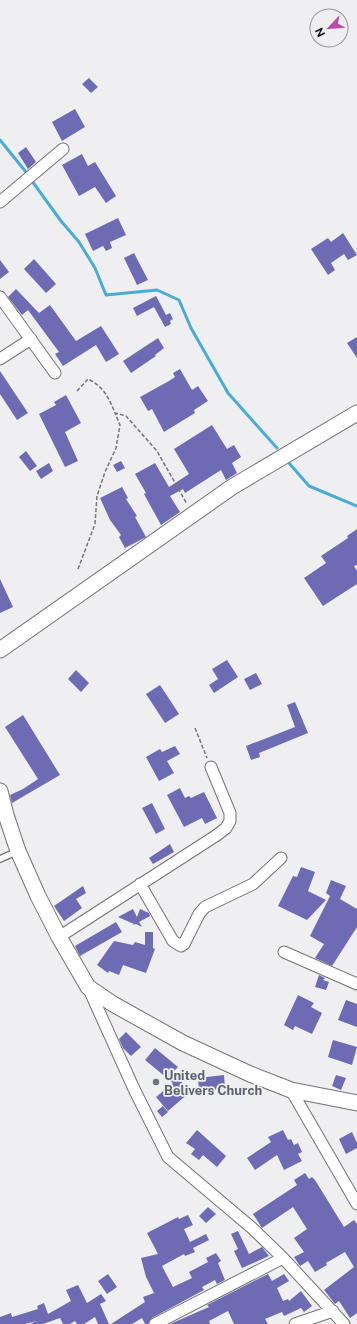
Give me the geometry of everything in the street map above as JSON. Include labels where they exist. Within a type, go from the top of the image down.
[{"type":"street","points":[[0,202],[63,149]]},
{"type":"street","points":[[0,296],[55,373]]},
{"type":"street","points":[[0,359],[31,339]]},
{"type":"street","points":[[0,650],[193,514],[256,472],[357,413]]},
{"type":"street","points":[[59,937],[205,844],[226,828],[230,821],[230,813],[211,767]]},
{"type":"street","points":[[0,791],[18,851],[59,937],[88,987],[134,1089],[168,1157],[246,1223],[283,1258],[333,1310],[344,1324]]},
{"type":"street","points":[[140,884],[173,942],[181,946],[184,944],[199,914],[205,907],[253,884],[282,858]]},
{"type":"street","points":[[284,952],[357,984]]},
{"type":"street","points":[[88,987],[113,1004],[183,1043],[291,1090],[357,1103]]},
{"type":"street","points":[[291,1090],[357,1204]]},
{"type":"street","points":[[155,1324],[283,1258]]},
{"type":"street","points":[[295,1324],[333,1310]]},
{"type":"lane","points":[[0,859],[18,851]]},
{"type":"path","points":[[77,391],[88,379],[96,383],[108,396],[120,425],[116,448],[96,496],[95,524],[78,569]]},
{"type":"path","points":[[115,412],[126,416],[158,451],[193,514]]},
{"type":"path","points":[[195,728],[211,767]]},
{"type":"building","points":[[89,78],[98,87],[91,93],[82,84]]},
{"type":"building","points":[[75,109],[85,127],[62,141],[52,122]]},
{"type":"building","points":[[26,147],[36,162],[28,169],[18,153]]},
{"type":"building","points":[[82,154],[88,166],[95,162],[116,196],[106,203],[95,187],[79,196],[62,165]]},
{"type":"building","points":[[118,218],[126,235],[110,242],[112,248],[106,251],[103,246],[93,251],[85,234]]},
{"type":"building","points":[[343,233],[357,255],[348,260],[344,254],[331,263],[335,270],[328,275],[311,249],[328,238],[331,242]]},
{"type":"building","points":[[134,253],[148,280],[137,285],[124,258]]},
{"type":"building","points":[[34,259],[56,284],[46,293],[24,269]]},
{"type":"building","points":[[0,260],[9,272],[0,279]]},
{"type":"building","points":[[16,289],[39,313],[50,305],[76,341],[101,326],[119,354],[106,362],[96,345],[63,366],[55,354],[59,352],[28,310],[22,315],[8,297]]},
{"type":"building","points":[[156,296],[166,315],[170,313],[173,319],[170,321],[171,324],[165,327],[154,307],[137,316],[133,308]]},
{"type":"building","points":[[357,337],[357,358],[347,343]]},
{"type":"building","points":[[158,338],[164,348],[155,355],[156,356],[131,373],[123,361]]},
{"type":"building","points":[[180,369],[192,390],[198,386],[208,401],[194,410],[195,413],[164,432],[152,409],[148,411],[140,397],[175,377],[173,373]]},
{"type":"building","points":[[0,371],[28,413],[17,420],[0,394]]},
{"type":"building","points":[[66,395],[81,423],[65,432],[78,461],[65,467],[39,414],[56,405],[54,402]]},
{"type":"building","points":[[212,425],[227,449],[234,445],[241,457],[232,463],[237,473],[226,480],[221,470],[185,493],[183,489],[170,496],[180,512],[161,525],[135,474],[155,463],[169,487],[189,474],[174,449]]},
{"type":"building","points":[[26,451],[37,466],[30,471],[19,457]]},
{"type":"building","points":[[121,461],[125,468],[117,472],[113,465]]},
{"type":"building","points":[[49,463],[53,471],[41,479],[36,471]]},
{"type":"building","points":[[122,487],[128,498],[126,499],[137,516],[135,517],[146,537],[125,548],[119,537],[121,535],[110,520],[100,498]]},
{"type":"building","points":[[357,529],[357,565],[354,566],[357,571],[357,584],[323,606],[304,578],[326,563],[321,556],[348,538],[347,536]]},
{"type":"building","points":[[0,579],[13,607],[0,613]]},
{"type":"building","points":[[227,660],[238,677],[214,693],[209,685],[218,679],[212,669]]},
{"type":"building","points":[[76,670],[89,683],[81,692],[68,679]]},
{"type":"building","points":[[256,673],[262,684],[250,690],[244,679]]},
{"type":"building","points":[[160,685],[179,714],[165,723],[146,694]]},
{"type":"building","points":[[295,702],[308,733],[259,753],[260,757],[251,760],[246,746],[295,727],[287,705]]},
{"type":"building","points":[[23,715],[60,775],[12,803],[10,795],[23,789],[38,779],[5,727]]},
{"type":"building","points":[[175,746],[180,754],[167,761],[174,773],[159,781],[146,757],[160,749],[162,752]]},
{"type":"building","points":[[180,788],[185,798],[189,796],[191,798],[204,792],[217,818],[205,824],[202,818],[184,827],[167,795]]},
{"type":"building","points":[[152,803],[165,829],[156,834],[142,808]]},
{"type":"building","points":[[170,844],[174,852],[153,864],[149,858]]},
{"type":"building","points":[[301,867],[315,872],[308,891],[326,900],[307,920],[278,906],[293,876],[297,877]]},
{"type":"building","points":[[331,880],[346,886],[340,899],[357,909],[357,927],[332,966],[315,958],[324,944],[310,936],[330,896],[326,893]]},
{"type":"building","points":[[83,886],[86,893],[76,899],[82,908],[64,921],[54,906]]},
{"type":"building","points":[[133,909],[137,917],[140,909],[149,913],[150,916],[139,922],[142,927],[136,924],[133,925],[134,924],[118,917]]},
{"type":"building","points":[[116,922],[122,932],[80,956],[75,946]]},
{"type":"building","points":[[145,932],[153,932],[153,948],[155,949],[146,973],[123,965],[119,975],[109,971],[108,973],[97,965],[114,941],[133,945],[135,942],[145,945]]},
{"type":"building","points":[[319,975],[325,978],[323,980],[329,982],[326,990],[315,987]]},
{"type":"building","points":[[298,995],[314,1003],[311,1007],[322,1013],[312,1034],[295,1026],[293,1030],[284,1025]]},
{"type":"building","points":[[346,1000],[357,1004],[357,1027],[338,1020]]},
{"type":"building","points":[[126,1032],[141,1047],[131,1056],[123,1048],[119,1039]]},
{"type":"building","points":[[333,1040],[357,1047],[352,1065],[328,1057]]},
{"type":"building","points":[[155,1048],[178,1067],[173,1072],[190,1092],[168,1111],[156,1097],[173,1083],[145,1060]]},
{"type":"building","points":[[224,1075],[225,1089],[199,1091],[198,1078]]},
{"type":"building","points":[[336,1075],[346,1078],[341,1090],[332,1086]]},
{"type":"building","points":[[163,1106],[168,1112],[162,1117],[157,1111]]},
{"type":"building","points":[[197,1130],[226,1156],[217,1167],[203,1155],[199,1160],[191,1154],[195,1149],[186,1143]]},
{"type":"building","points":[[283,1130],[288,1140],[291,1139],[294,1145],[298,1143],[302,1152],[298,1154],[302,1161],[284,1170],[277,1155],[255,1170],[247,1158],[271,1142],[268,1137]]},
{"type":"building","points":[[352,1132],[357,1143],[357,1148],[346,1154],[339,1139]]},
{"type":"building","points":[[305,1173],[309,1179],[312,1177],[315,1180],[344,1227],[354,1220],[357,1224],[357,1313],[350,1318],[339,1301],[335,1304],[324,1290],[354,1267],[345,1252],[326,1263],[327,1265],[315,1272],[308,1261],[300,1266],[294,1257],[304,1252],[294,1238],[307,1229],[293,1207],[262,1228],[253,1214],[297,1185],[294,1180]]},
{"type":"building","points":[[208,1207],[216,1214],[206,1223],[199,1216]]},
{"type":"building","points":[[188,1215],[193,1225],[184,1229],[190,1242],[206,1234],[209,1240],[193,1248],[195,1252],[185,1256],[184,1254],[162,1266],[173,1287],[192,1278],[189,1272],[208,1262],[206,1258],[216,1253],[221,1261],[218,1263],[225,1280],[217,1284],[215,1280],[202,1287],[204,1290],[152,1318],[148,1324],[145,1324],[142,1318],[132,1324],[111,1324],[145,1302],[143,1297],[154,1293],[146,1277],[141,1258],[158,1254],[147,1233],[178,1217],[179,1219]]},
{"type":"building","points":[[238,1231],[249,1254],[262,1247],[269,1256],[242,1268],[234,1251],[238,1249],[231,1234]]},
{"type":"building","points":[[108,1274],[117,1287],[107,1294],[98,1281]]},
{"type":"building","points":[[268,1274],[272,1281],[284,1274],[289,1281],[277,1288],[283,1301],[288,1299],[289,1301],[301,1291],[312,1306],[304,1312],[301,1308],[284,1316],[282,1312],[265,1319],[268,1324],[234,1324],[228,1311],[209,1321],[210,1324],[170,1324],[209,1307],[207,1305]]},
{"type":"building","points":[[78,1285],[87,1303],[101,1294],[106,1301],[100,1304],[109,1324],[98,1324],[95,1317],[84,1324],[77,1324],[75,1321],[70,1324],[63,1324],[60,1318],[43,1324],[30,1324],[37,1321],[25,1324],[0,1324],[0,1317],[11,1313],[12,1317],[38,1309],[37,1306],[44,1303],[48,1314],[71,1301],[66,1290]]},
{"type":"waterway","points":[[0,140],[26,172]]},
{"type":"waterway","points":[[32,181],[61,221],[79,242],[95,268],[106,295],[157,290],[179,300],[191,328],[228,393],[277,448]]},
{"type":"waterway","points":[[289,463],[309,486],[357,506]]},
{"type":"place","name":"United Belivers Church","points":[[156,1082]]}]
